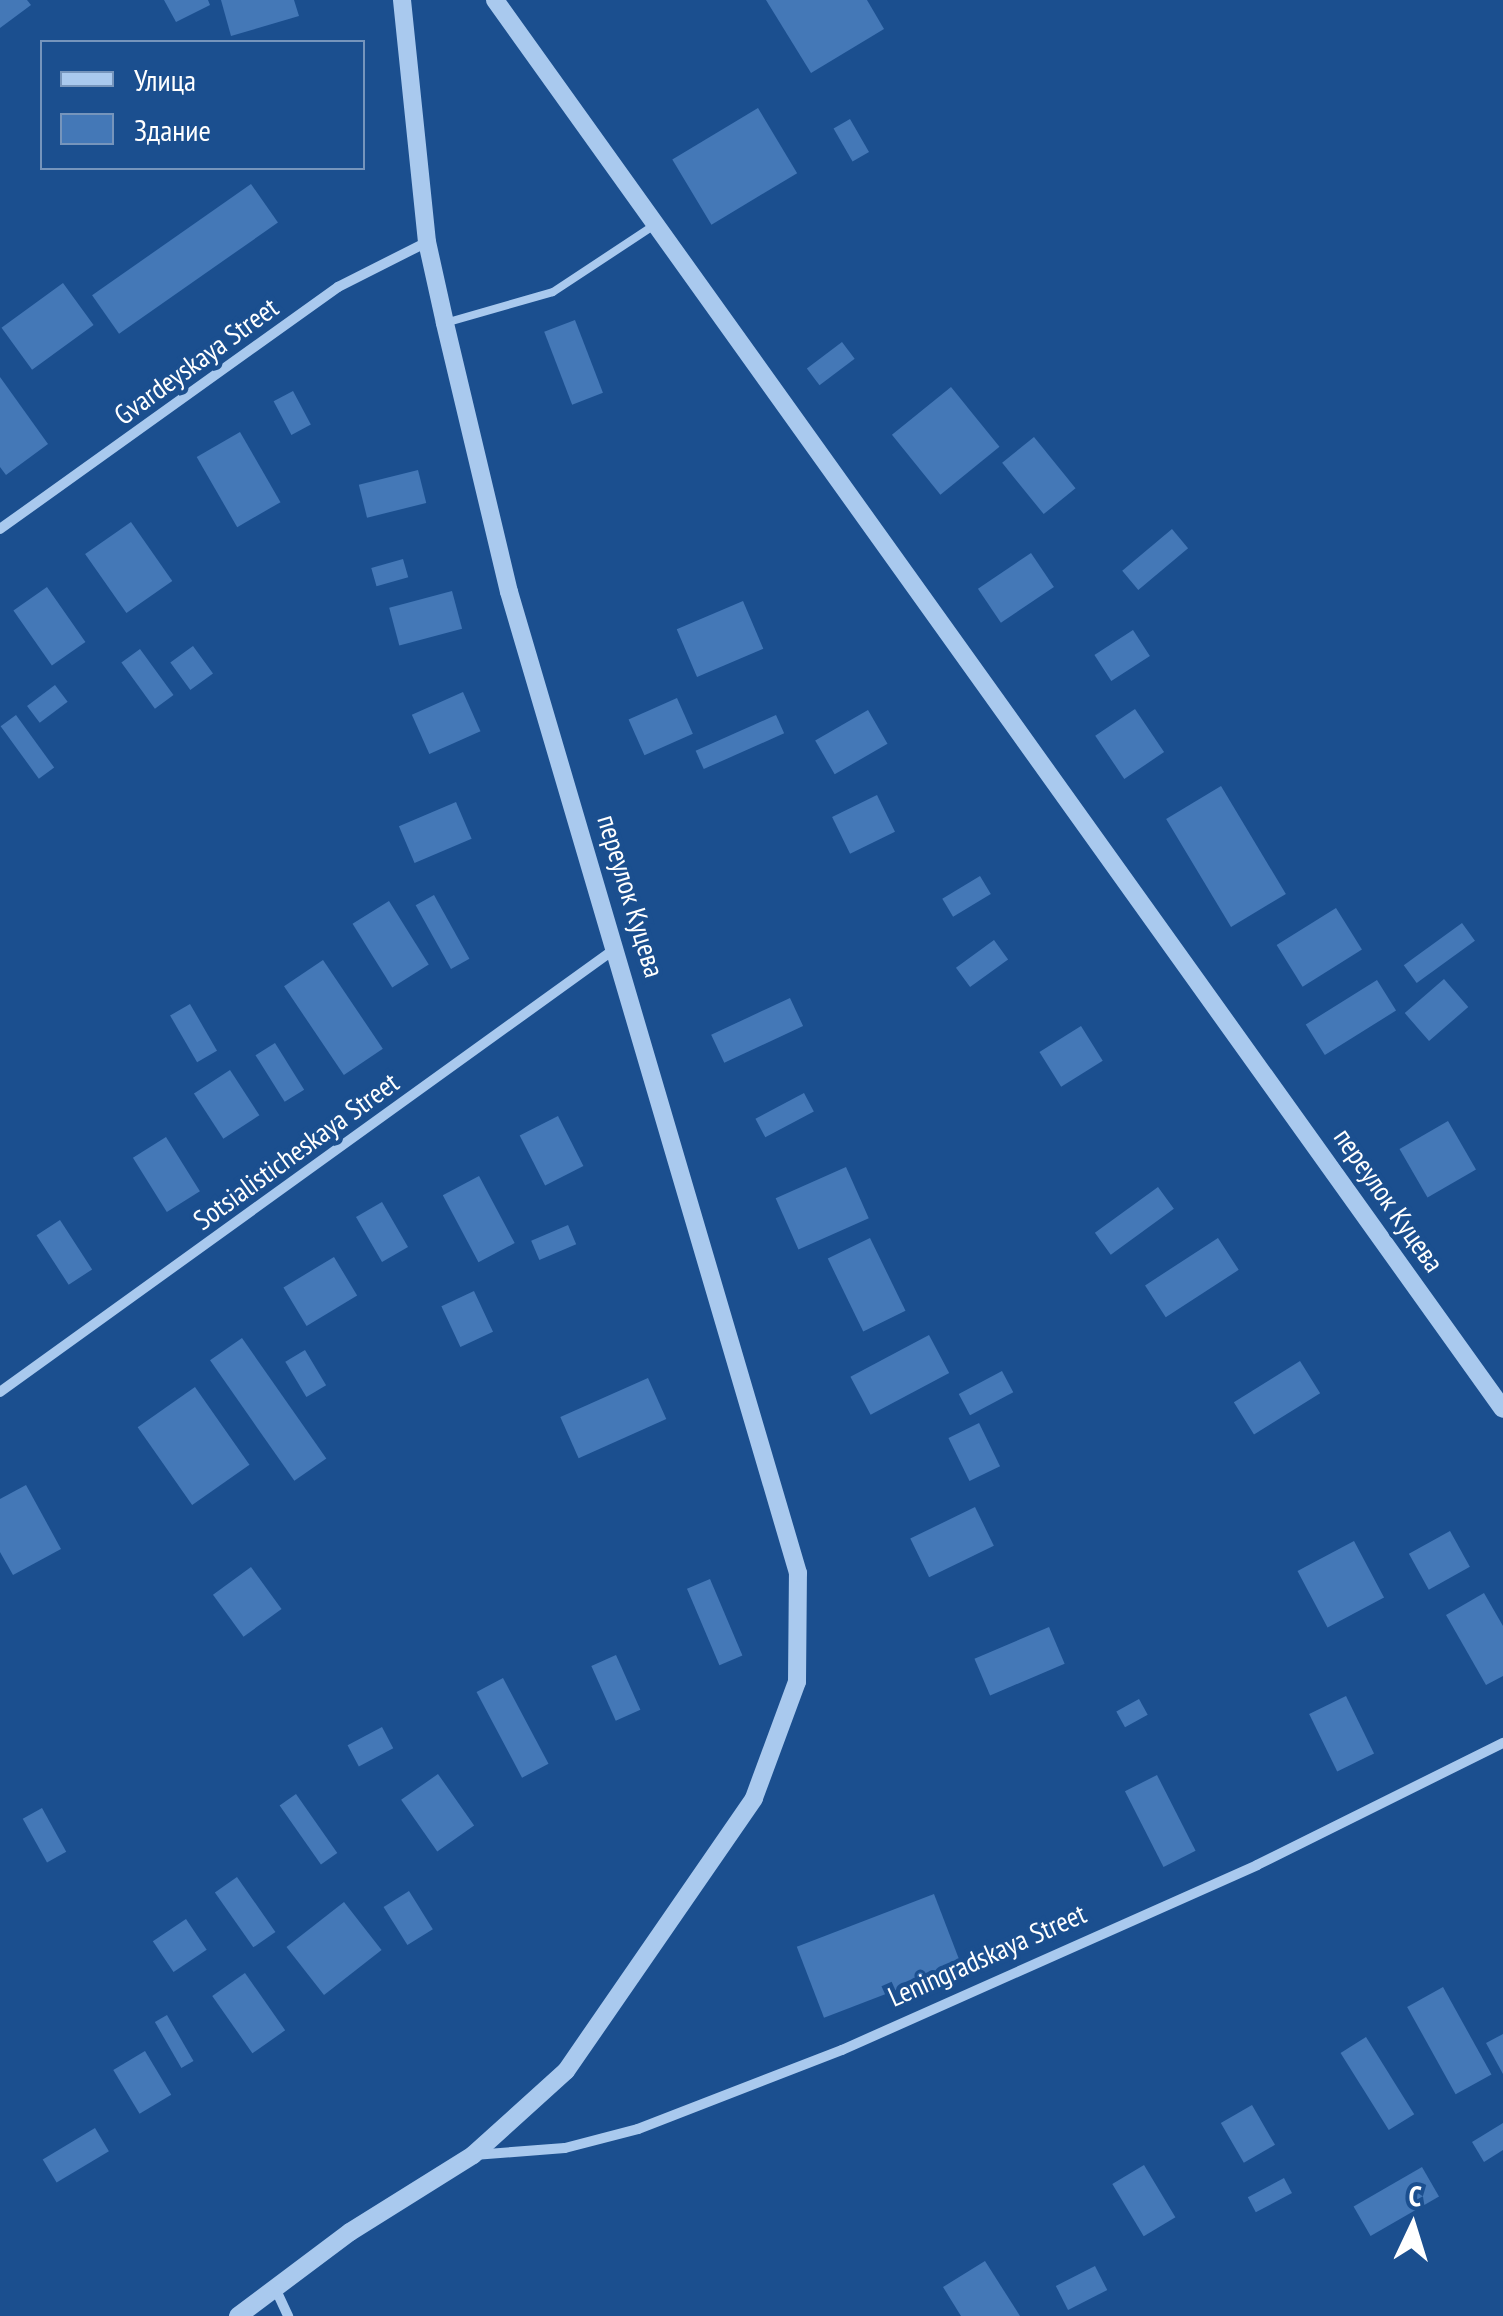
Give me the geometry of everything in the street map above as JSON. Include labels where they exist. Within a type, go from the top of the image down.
[{"type":"street","name":"переулок Куцева","points":[[402,0],[427,242],[509,592],[618,946],[798,1573],[797,1682],[754,1798]]},
{"type":"street","name":"переулок Куцева","points":[[494,0],[1503,1409]]},
{"type":"street","name":"Gvardeyskaya Street","points":[[0,529],[338,287],[427,242]]},
{"type":"street","name":"Sotsialisticheskaya Street","points":[[0,1392],[618,946]]},
{"type":"street","name":"Leningradskaya Street","points":[[473,2156],[566,2148],[638,2130],[842,2050],[1258,1864],[1503,1743]]},
{"type":"street","name":"Leningradskaya Street","points":[[238,2316],[350,2232],[473,2156],[566,2070],[754,1798]]},
{"type":"street","points":[[276,2290],[288,2316]]},
{"type":"lane","points":[[446,323],[553,292],[653,226]]},
{"type":"building","points":[[0,0],[27,0],[31,5],[0,28]]},
{"type":"building","points":[[164,0],[208,0],[210,5],[176,22]]},
{"type":"building","points":[[221,0],[294,0],[299,16],[231,36]]},
{"type":"building","points":[[766,0],[867,0],[884,29],[811,73]]},
{"type":"building","points":[[758,108],[797,173],[711,225],[672,160]]},
{"type":"building","points":[[850,119],[869,152],[853,161],[834,128]]},
{"type":"building","points":[[251,184],[278,223],[119,334],[92,295]]},
{"type":"building","points":[[63,283],[94,325],[32,370],[2,328]]},
{"type":"building","points":[[575,320],[603,393],[572,405],[544,332]]},
{"type":"building","points":[[842,342],[855,359],[819,385],[807,368]]},
{"type":"building","points":[[0,377],[48,444],[6,475],[0,467]]},
{"type":"building","points":[[951,387],[999,447],[940,495],[892,435]]},
{"type":"building","points":[[293,391],[311,425],[291,435],[274,401]]},
{"type":"building","points":[[240,432],[280,502],[237,527],[197,457]]},
{"type":"building","points":[[1034,437],[1076,488],[1044,514],[1002,463]]},
{"type":"building","points":[[418,470],[426,503],[367,518],[359,485]]},
{"type":"building","points":[[131,522],[172,581],[126,613],[85,554]]},
{"type":"building","points":[[1172,529],[1188,548],[1138,590],[1122,571]]},
{"type":"building","points":[[1031,553],[1054,587],[1001,623],[978,589]]},
{"type":"building","points":[[403,559],[408,577],[377,586],[371,568]]},
{"type":"building","points":[[47,587],[85,642],[52,665],[13,611]]},
{"type":"building","points":[[452,591],[462,629],[399,645],[389,608]]},
{"type":"building","points":[[743,601],[763,649],[697,677],[677,629]]},
{"type":"building","points":[[1133,630],[1150,656],[1111,681],[1094,655]]},
{"type":"building","points":[[193,646],[213,674],[190,690],[170,662]]},
{"type":"building","points":[[140,649],[174,695],[155,709],[121,663]]},
{"type":"building","points":[[55,685],[68,702],[40,723],[27,706]]},
{"type":"building","points":[[463,692],[480,731],[429,754],[412,715]]},
{"type":"building","points":[[677,698],[693,734],[644,755],[629,720]]},
{"type":"building","points":[[1135,709],[1164,752],[1124,779],[1095,736]]},
{"type":"building","points":[[868,710],[888,744],[835,774],[815,740]]},
{"type":"building","points":[[16,715],[54,768],[39,779],[1,726]]},
{"type":"building","points":[[776,715],[784,733],[704,769],[696,751]]},
{"type":"building","points":[[1221,786],[1286,894],[1231,927],[1166,819]]},
{"type":"building","points":[[877,795],[895,832],[850,854],[832,817]]},
{"type":"building","points":[[456,802],[472,839],[415,863],[399,826]]},
{"type":"building","points":[[980,876],[991,894],[953,917],[942,899]]},
{"type":"building","points":[[434,895],[469,959],[451,969],[416,905]]},
{"type":"building","points":[[389,901],[429,965],[392,987],[353,924]]},
{"type":"building","points":[[1336,908],[1362,950],[1303,987],[1277,945]]},
{"type":"building","points":[[1462,923],[1475,941],[1417,983],[1404,965]]},
{"type":"building","points":[[994,940],[1008,959],[970,987],[956,968]]},
{"type":"building","points":[[323,960],[383,1049],[344,1075],[284,986]]},
{"type":"building","points":[[1444,979],[1468,1007],[1429,1041],[1405,1013]]},
{"type":"building","points":[[1377,980],[1396,1011],[1325,1055],[1306,1025]]},
{"type":"building","points":[[790,998],[803,1026],[724,1063],[711,1035]]},
{"type":"building","points":[[190,1004],[217,1051],[197,1062],[170,1015]]},
{"type":"building","points":[[1081,1026],[1103,1061],[1061,1087],[1039,1052]]},
{"type":"building","points":[[275,1043],[304,1090],[285,1102],[255,1055]]},
{"type":"building","points":[[230,1070],[259,1115],[223,1139],[194,1093]]},
{"type":"building","points":[[804,1093],[814,1112],[765,1137],[755,1119]]},
{"type":"building","points":[[558,1116],[583,1166],[545,1185],[520,1136]]},
{"type":"building","points":[[1448,1121],[1476,1169],[1428,1197],[1400,1149]]},
{"type":"building","points":[[166,1137],[200,1191],[167,1212],[133,1158]]},
{"type":"building","points":[[846,1167],[869,1218],[798,1249],[776,1198]]},
{"type":"building","points":[[479,1176],[515,1243],[478,1262],[443,1195]]},
{"type":"building","points":[[1158,1187],[1174,1209],[1111,1255],[1095,1233]]},
{"type":"building","points":[[382,1202],[408,1247],[382,1262],[356,1217]]},
{"type":"building","points":[[60,1220],[92,1269],[69,1285],[37,1235]]},
{"type":"building","points":[[568,1225],[576,1244],[539,1260],[531,1241]]},
{"type":"building","points":[[870,1238],[906,1311],[863,1331],[828,1259]]},
{"type":"building","points":[[1218,1238],[1239,1270],[1166,1317],[1145,1285]]},
{"type":"building","points":[[334,1257],[357,1296],[307,1326],[283,1287]]},
{"type":"building","points":[[474,1291],[493,1332],[460,1347],[441,1306]]},
{"type":"building","points":[[929,1335],[949,1373],[871,1415],[850,1377]]},
{"type":"building","points":[[242,1338],[326,1458],[294,1481],[210,1360]]},
{"type":"building","points":[[305,1350],[326,1385],[306,1397],[285,1362]]},
{"type":"building","points":[[1300,1361],[1320,1393],[1254,1435],[1234,1402]]},
{"type":"building","points":[[1002,1371],[1013,1392],[970,1415],[959,1394]]},
{"type":"building","points":[[648,1378],[666,1419],[579,1458],[560,1417]]},
{"type":"building","points":[[195,1387],[249,1465],[192,1505],[138,1427]]},
{"type":"building","points":[[979,1423],[1000,1466],[969,1481],[948,1438]]},
{"type":"building","points":[[26,1485],[61,1549],[13,1575],[0,1552],[0,1499]]},
{"type":"building","points":[[975,1507],[994,1546],[929,1577],[910,1539]]},
{"type":"building","points":[[1450,1531],[1470,1567],[1429,1590],[1409,1554]]},
{"type":"building","points":[[1354,1541],[1384,1598],[1328,1628],[1297,1571]]},
{"type":"building","points":[[251,1567],[282,1609],[244,1637],[213,1595]]},
{"type":"building","points":[[710,1579],[742,1655],[719,1665],[687,1589]]},
{"type":"building","points":[[1484,1593],[1503,1626],[1503,1676],[1486,1685],[1446,1615]]},
{"type":"building","points":[[1049,1627],[1065,1664],[990,1695],[974,1659]]},
{"type":"building","points":[[616,1655],[640,1710],[616,1721],[591,1666]]},
{"type":"building","points":[[503,1678],[549,1764],[522,1778],[477,1692]]},
{"type":"building","points":[[1346,1696],[1374,1754],[1337,1771],[1309,1714]]},
{"type":"building","points":[[1139,1699],[1148,1715],[1125,1727],[1116,1712]]},
{"type":"building","points":[[382,1727],[393,1748],[359,1767],[348,1745]]},
{"type":"building","points":[[438,1774],[474,1826],[437,1851],[401,1800]]},
{"type":"building","points":[[1157,1775],[1196,1851],[1164,1867],[1125,1791]]},
{"type":"building","points":[[296,1794],[337,1853],[321,1864],[280,1805]]},
{"type":"building","points":[[42,1808],[66,1852],[47,1862],[23,1819]]},
{"type":"building","points":[[237,1877],[275,1932],[253,1947],[215,1892]]},
{"type":"building","points":[[409,1891],[433,1929],[407,1945],[384,1907]]},
{"type":"building","points":[[934,1894],[961,1965],[824,2018],[797,1947]]},
{"type":"building","points":[[344,1902],[382,1950],[324,1995],[286,1947]]},
{"type":"building","points":[[186,1919],[207,1950],[174,1972],[153,1941]]},
{"type":"building","points":[[245,1973],[285,2030],[252,2053],[212,1996]]},
{"type":"building","points":[[1443,1987],[1491,2074],[1456,2094],[1407,2007]]},
{"type":"building","points":[[167,2015],[194,2061],[181,2068],[155,2022]]},
{"type":"building","points":[[1503,2034],[1503,2074],[1486,2043]]},
{"type":"building","points":[[1366,2037],[1414,2114],[1389,2130],[1341,2053]]},
{"type":"building","points":[[145,2051],[171,2095],[140,2114],[113,2070]]},
{"type":"building","points":[[1252,2105],[1275,2145],[1244,2163],[1221,2123]]},
{"type":"building","points":[[1503,2123],[1503,2150],[1484,2162],[1472,2142]]},
{"type":"building","points":[[95,2128],[109,2151],[57,2183],[43,2159]]},
{"type":"building","points":[[1144,2165],[1175,2217],[1144,2236],[1112,2184]]},
{"type":"building","points":[[1422,2167],[1439,2196],[1371,2236],[1354,2206]]},
{"type":"building","points":[[1284,2178],[1292,2193],[1256,2212],[1248,2197]]},
{"type":"building","points":[[985,2261],[1020,2316],[961,2316],[943,2287]]},
{"type":"building","points":[[1095,2266],[1107,2290],[1068,2310],[1056,2286]]}]
